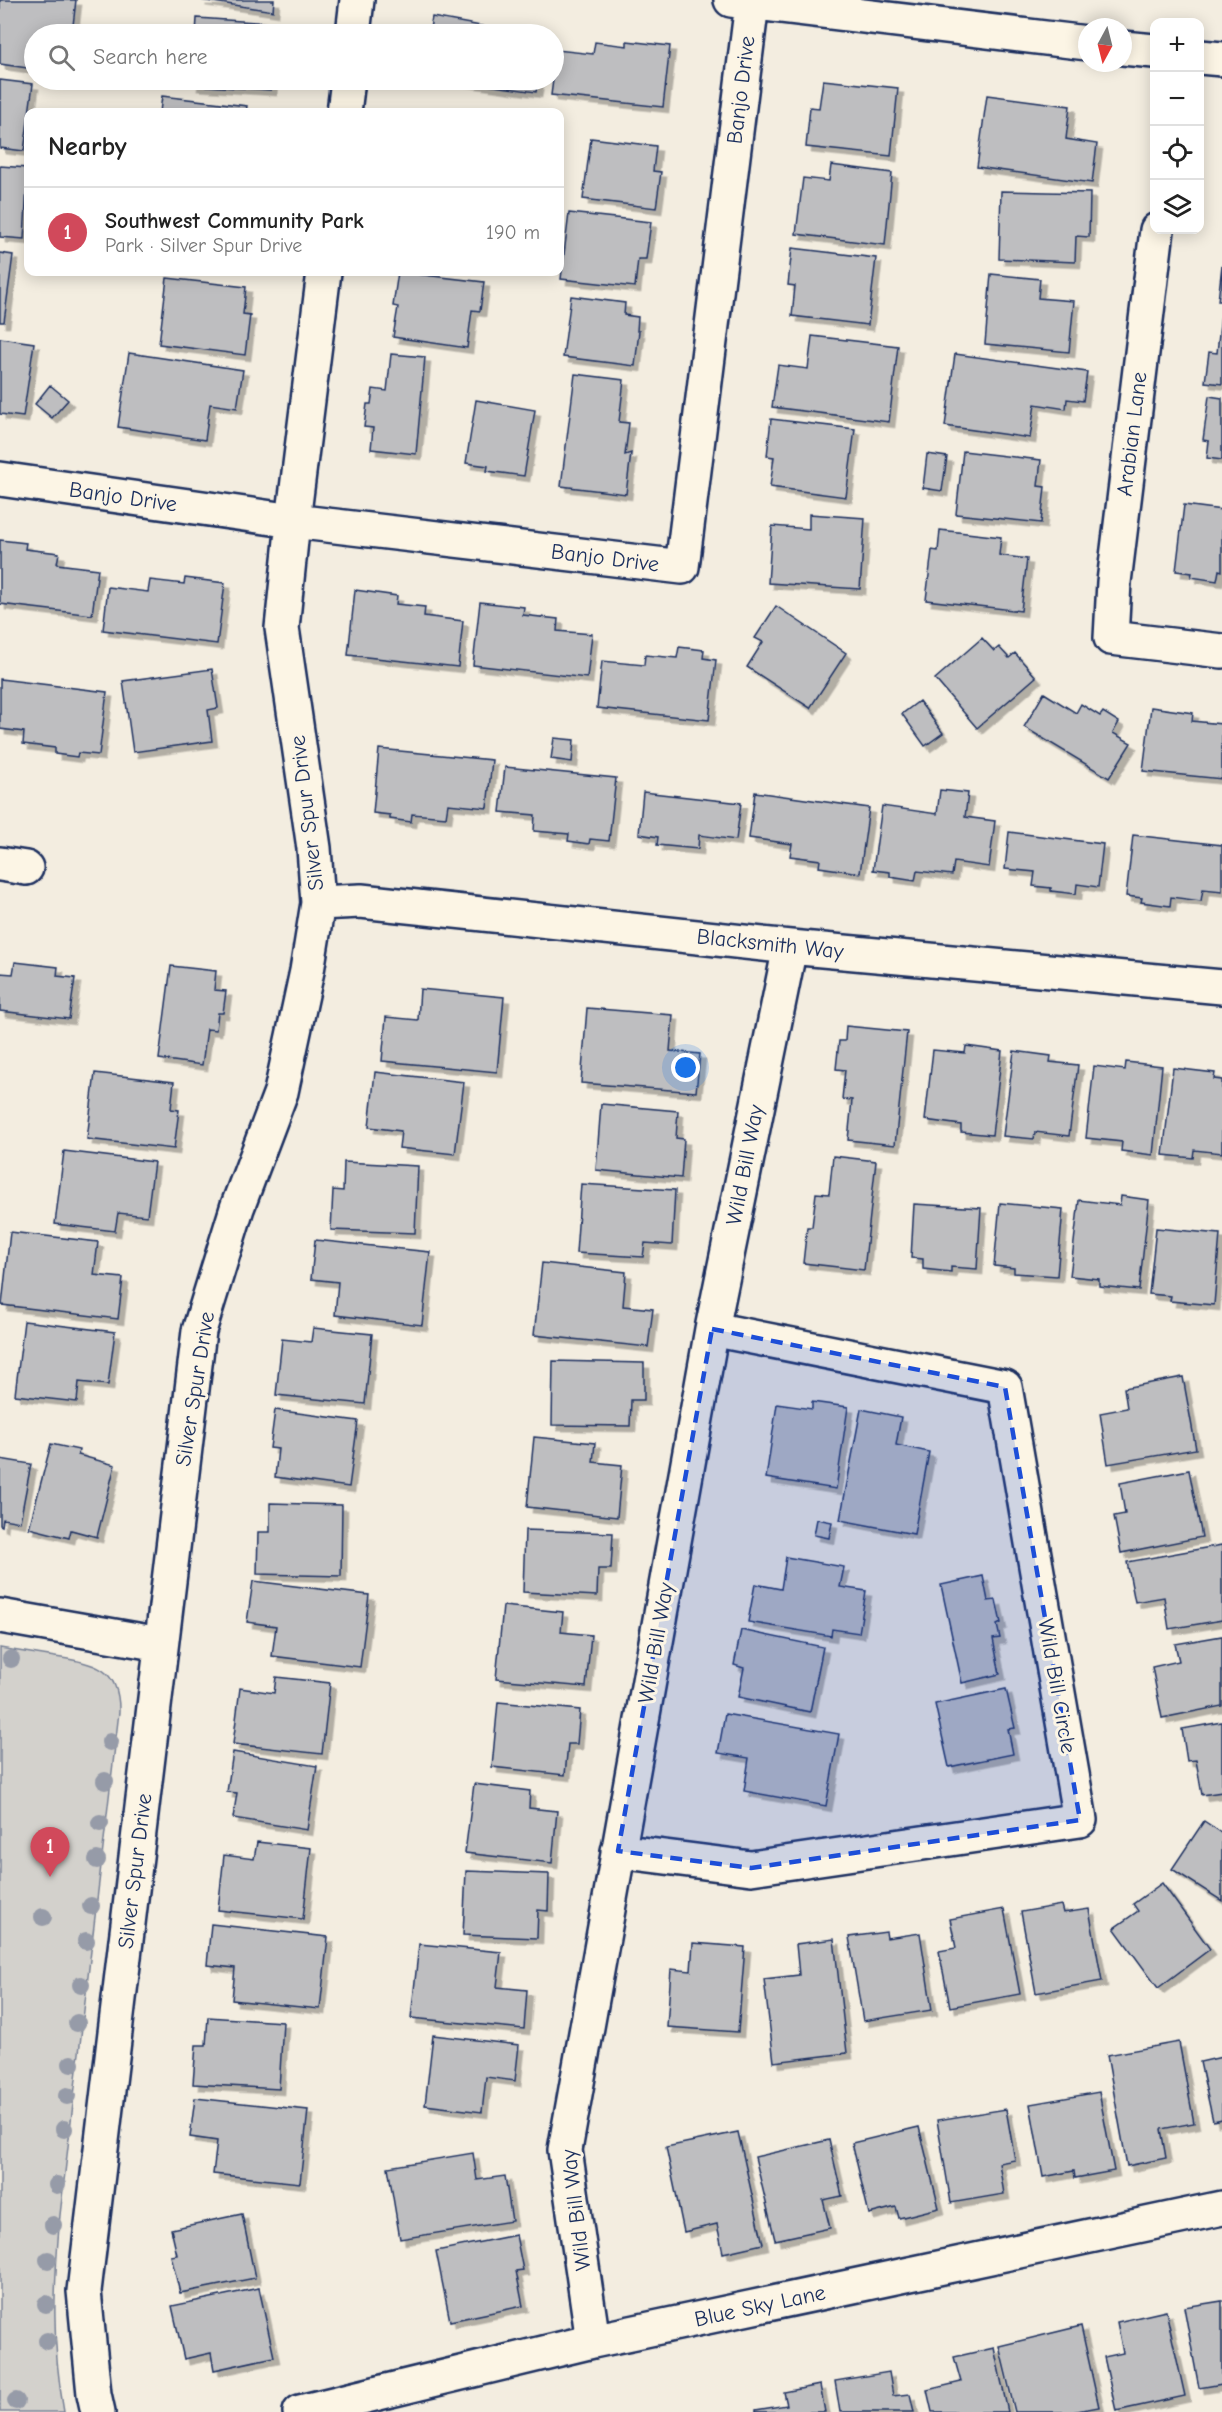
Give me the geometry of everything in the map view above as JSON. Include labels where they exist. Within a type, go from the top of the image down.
[{"type":"street","points":[[354,24],[357,0]]},
{"type":"street","points":[[741,1],[1078,42]]},
{"type":"street","name":"Banjo Drive","points":[[0,479],[293,521],[682,567],[741,1]]},
{"type":"street","points":[[1132,49],[1150,51]]},
{"type":"street","points":[[1204,57],[1222,59]]},
{"type":"street","points":[[344,108],[347,90]]},
{"type":"street","name":"Arabian Lane","points":[[1157,234],[1114,582],[1111,638],[1222,651]]},
{"type":"street","name":"Silver Spur Drive","points":[[98,2412],[94,2394],[84,2291],[199,1331],[237,1208],[281,1092],[307,971],[318,903],[314,848],[282,628],[324,276]]},
{"type":"street","name":"Blacksmith Way","points":[[318,903],[361,901],[789,947],[1222,987]]},
{"type":"street","name":"Wild Bill Way","points":[[593,2341],[565,2150],[712,1329],[789,947]]},
{"type":"street","name":"Wild Bill Circle","points":[[618,1851],[751,1868],[1080,1820],[1005,1387],[712,1329]]},
{"type":"street","points":[[0,1616],[160,1644]]},
{"type":"street","name":"Blue Sky Lane","points":[[300,2412],[593,2341],[1222,2208]]},
{"type":"highlighted area","points":[[712,1329],[1005,1387],[1080,1820],[751,1868],[618,1851]]},
{"type":"shaded area","points":[[0,1648],[92,1665],[109,1676],[115,1685],[118,1697],[119,1712],[58,2241],[55,2337],[64,2412],[0,2412]]},
{"type":"building","points":[[0,0],[76,0],[73,24],[24,24],[24,68],[0,64]]},
{"type":"building","points":[[200,0],[274,0],[273,11]]},
{"type":"building","points":[[432,17],[470,24],[431,24]]},
{"type":"building","points":[[197,18],[284,24],[197,24]]},
{"type":"building","points":[[627,41],[670,46],[663,107],[551,95],[552,90],[564,90],[564,51],[593,54],[595,42],[627,46]]},
{"type":"building","points":[[0,80],[24,83],[24,90],[32,90],[30,108],[24,108],[24,151],[0,148]]},
{"type":"building","points":[[823,80],[898,88],[891,156],[806,147],[810,107],[819,108]]},
{"type":"building","points":[[987,95],[1070,106],[1066,139],[1097,144],[1092,183],[977,167]]},
{"type":"building","points":[[162,96],[247,106],[247,108],[160,108]]},
{"type":"building","points":[[591,138],[656,146],[653,171],[661,172],[656,208],[583,199]]},
{"type":"building","points":[[831,165],[892,173],[885,245],[796,234],[803,178],[829,181]]},
{"type":"building","points":[[0,166],[24,168],[24,239],[0,237]]},
{"type":"building","points":[[1001,191],[1090,193],[1089,237],[1076,236],[1075,262],[999,259]]},
{"type":"building","points":[[569,213],[651,222],[646,259],[638,259],[635,287],[561,279],[561,276],[564,276]]},
{"type":"building","points":[[792,248],[876,258],[868,325],[792,316],[795,286],[788,285]]},
{"type":"building","points":[[0,253],[13,255],[4,322],[0,322]]},
{"type":"building","points":[[1222,265],[1222,301],[1218,301]]},
{"type":"building","points":[[991,274],[1040,279],[1038,298],[1074,301],[1069,352],[985,344]]},
{"type":"building","points":[[397,276],[432,276],[484,282],[480,311],[472,310],[467,348],[393,337],[398,307],[393,306]]},
{"type":"building","points":[[167,278],[246,287],[243,314],[250,315],[245,355],[159,344]]},
{"type":"building","points":[[571,296],[625,303],[624,315],[638,317],[637,331],[639,331],[635,366],[563,357]]},
{"type":"building","points":[[1221,315],[1222,384],[1205,382],[1209,352],[1217,353]]},
{"type":"building","points":[[812,336],[898,346],[889,422],[772,407],[778,365],[808,369]]},
{"type":"building","points":[[0,338],[34,343],[23,417],[0,414]]},
{"type":"building","points":[[129,353],[243,370],[237,408],[210,404],[205,440],[118,427]]},
{"type":"building","points":[[391,354],[425,357],[416,454],[371,449],[373,428],[364,427],[367,404],[371,404],[373,389],[387,391]]},
{"type":"building","points":[[955,354],[1087,372],[1083,401],[1067,399],[1066,409],[1035,404],[1030,438],[945,426]]},
{"type":"building","points":[[575,374],[624,380],[619,422],[629,423],[625,455],[631,453],[626,494],[561,486]]},
{"type":"building","points":[[50,385],[68,400],[52,418],[35,404]]},
{"type":"building","points":[[1209,396],[1222,398],[1222,460],[1207,458],[1209,441],[1203,440]]},
{"type":"building","points":[[476,400],[535,410],[524,476],[487,471],[488,466],[466,463]]},
{"type":"building","points":[[771,419],[855,429],[846,497],[770,487],[774,457],[767,456]]},
{"type":"building","points":[[963,451],[1041,460],[1038,486],[1045,487],[1041,523],[956,514]]},
{"type":"building","points":[[927,454],[947,457],[942,491],[923,488]]},
{"type":"building","points":[[1184,505],[1222,510],[1222,571],[1219,570],[1217,581],[1191,577],[1192,573],[1176,571]]},
{"type":"building","points":[[809,514],[865,518],[860,589],[768,583],[772,526],[809,529]]},
{"type":"building","points":[[940,530],[1001,537],[999,555],[1027,559],[1021,611],[926,600],[932,550],[938,551]]},
{"type":"building","points":[[0,540],[26,543],[25,549],[59,553],[57,564],[98,569],[92,615],[0,604]]},
{"type":"building","points":[[185,578],[225,583],[217,644],[103,630],[108,587],[148,592],[150,580],[184,584]]},
{"type":"building","points":[[355,590],[397,596],[396,604],[425,607],[424,616],[463,621],[458,667],[348,655]]},
{"type":"building","points":[[480,602],[524,607],[523,615],[558,619],[557,631],[592,634],[587,678],[473,665]]},
{"type":"building","points":[[776,606],[846,653],[810,708],[747,667],[763,642],[755,638]]},
{"type":"building","points":[[982,638],[994,651],[999,647],[1009,658],[1015,653],[1036,677],[977,728],[935,679]]},
{"type":"building","points":[[679,647],[704,650],[703,658],[716,660],[709,720],[597,708],[602,661],[644,665],[645,655],[677,658]]},
{"type":"building","points":[[212,669],[218,708],[208,710],[212,741],[133,752],[123,681]]},
{"type":"building","points":[[0,679],[107,692],[99,755],[78,753],[77,757],[55,754],[55,748],[23,744],[24,732],[0,729]]},
{"type":"building","points":[[1044,693],[1076,713],[1081,704],[1100,716],[1103,712],[1119,722],[1113,733],[1131,743],[1109,778],[1024,727]]},
{"type":"building","points":[[919,701],[943,733],[925,746],[902,714]]},
{"type":"building","points":[[1151,707],[1193,713],[1192,721],[1222,724],[1222,779],[1143,771]]},
{"type":"building","points":[[554,738],[574,740],[572,762],[551,759]]},
{"type":"building","points":[[379,749],[492,760],[487,808],[448,804],[446,817],[412,814],[411,822],[390,819],[390,815],[373,813]]},
{"type":"building","points":[[505,767],[616,778],[609,841],[590,839],[589,844],[568,841],[569,834],[534,831],[535,815],[500,812]]},
{"type":"building","points":[[940,790],[968,793],[965,817],[995,821],[989,867],[954,862],[952,875],[917,871],[915,881],[890,877],[890,872],[873,870],[882,806],[937,814]]},
{"type":"building","points":[[643,792],[741,803],[736,840],[699,835],[698,849],[657,845],[658,837],[639,834]]},
{"type":"building","points":[[755,792],[869,808],[860,873],[819,867],[820,860],[790,856],[792,844],[749,838]]},
{"type":"building","points":[[1009,832],[1103,844],[1098,887],[1077,884],[1076,894],[1051,891],[1051,888],[1033,886],[1035,872],[1005,869]]},
{"type":"building","points":[[1133,835],[1222,845],[1222,891],[1203,889],[1201,901],[1171,897],[1170,906],[1141,902],[1142,898],[1126,896]]},
{"type":"building","points":[[15,962],[58,967],[57,976],[75,978],[69,1019],[0,1011],[0,973],[13,974]]},
{"type":"building","points":[[171,966],[216,971],[214,990],[226,991],[223,1013],[218,1013],[216,1030],[207,1029],[202,1065],[159,1059]]},
{"type":"building","points":[[420,989],[504,997],[497,1072],[382,1061],[386,1017],[418,1020]]},
{"type":"building","points":[[587,1008],[673,1015],[670,1051],[700,1054],[696,1092],[581,1083]]},
{"type":"building","points":[[846,1026],[907,1032],[895,1145],[848,1140],[852,1100],[842,1099],[845,1070],[836,1069],[839,1041],[845,1041]]},
{"type":"building","points":[[966,1046],[1002,1051],[992,1135],[961,1132],[961,1125],[925,1120],[933,1050],[965,1053]]},
{"type":"building","points":[[1014,1051],[1051,1056],[1050,1062],[1078,1065],[1069,1136],[1035,1132],[1034,1139],[1003,1136]]},
{"type":"building","points":[[1126,1062],[1162,1066],[1153,1155],[1121,1151],[1122,1142],[1086,1138],[1094,1066],[1125,1070]]},
{"type":"building","points":[[1173,1068],[1215,1073],[1214,1079],[1222,1080],[1222,1153],[1194,1150],[1193,1158],[1163,1155]]},
{"type":"building","points":[[375,1072],[464,1082],[455,1154],[399,1148],[401,1131],[369,1127]]},
{"type":"building","points":[[95,1073],[174,1082],[171,1109],[179,1110],[174,1149],[87,1139]]},
{"type":"building","points":[[601,1104],[678,1111],[676,1138],[684,1139],[681,1178],[596,1170]]},
{"type":"building","points":[[64,1151],[154,1162],[147,1216],[118,1213],[115,1231],[55,1224]]},
{"type":"building","points":[[833,1156],[876,1161],[864,1270],[803,1263],[807,1227],[812,1227],[816,1193],[829,1194]]},
{"type":"building","points":[[344,1162],[418,1166],[415,1233],[331,1230],[333,1190],[343,1191]]},
{"type":"building","points":[[581,1184],[675,1190],[672,1245],[645,1243],[643,1257],[576,1253]]},
{"type":"building","points":[[1121,1196],[1149,1200],[1139,1290],[1099,1286],[1099,1279],[1070,1276],[1079,1200],[1120,1205]]},
{"type":"building","points":[[1000,1203],[1063,1209],[1057,1276],[1014,1273],[1014,1268],[994,1266]]},
{"type":"building","points":[[914,1204],[981,1208],[977,1269],[951,1267],[951,1272],[923,1269],[923,1259],[911,1258]]},
{"type":"building","points":[[1156,1228],[1220,1234],[1214,1305],[1170,1301],[1171,1296],[1149,1294]]},
{"type":"building","points":[[10,1232],[98,1242],[94,1275],[123,1278],[118,1319],[2,1305]]},
{"type":"building","points":[[315,1240],[430,1252],[422,1325],[335,1315],[338,1282],[311,1279]]},
{"type":"building","points":[[542,1263],[626,1272],[623,1306],[653,1309],[648,1347],[534,1335]]},
{"type":"building","points":[[24,1321],[115,1332],[108,1385],[79,1382],[77,1402],[15,1395]]},
{"type":"building","points":[[313,1328],[372,1334],[365,1404],[276,1395],[282,1339],[311,1342]]},
{"type":"building","points":[[553,1361],[644,1363],[644,1400],[631,1400],[630,1426],[552,1425]]},
{"type":"building","points":[[1183,1377],[1196,1449],[1108,1464],[1100,1413],[1127,1408],[1124,1388]]},
{"type":"building","points":[[812,1402],[848,1407],[836,1489],[766,1478],[777,1404],[812,1409]]},
{"type":"building","points":[[861,1409],[901,1417],[896,1445],[929,1452],[914,1534],[840,1520]]},
{"type":"building","points":[[275,1410],[358,1421],[349,1487],[275,1477],[278,1449],[270,1448]]},
{"type":"building","points":[[534,1437],[595,1443],[593,1462],[622,1465],[617,1517],[527,1507]]},
{"type":"building","points":[[51,1444],[79,1450],[78,1455],[115,1465],[97,1537],[71,1530],[69,1538],[29,1528]]},
{"type":"building","points":[[0,1459],[31,1464],[20,1522],[3,1519],[2,1526],[0,1525]]},
{"type":"building","points":[[1189,1470],[1202,1537],[1121,1553],[1114,1516],[1125,1514],[1120,1483]]},
{"type":"building","points":[[270,1503],[342,1505],[341,1576],[257,1574],[258,1532],[270,1532]]},
{"type":"building","points":[[817,1519],[832,1522],[829,1538],[814,1535]]},
{"type":"building","points":[[525,1530],[613,1533],[611,1569],[598,1569],[597,1596],[523,1592]]},
{"type":"building","points":[[1222,1545],[1222,1620],[1169,1629],[1164,1597],[1135,1602],[1127,1562]]},
{"type":"building","points":[[786,1557],[844,1567],[840,1587],[866,1591],[859,1633],[832,1629],[831,1636],[748,1622],[755,1584],[781,1589]]},
{"type":"building","points":[[983,1576],[988,1601],[996,1600],[1001,1623],[997,1625],[1000,1638],[993,1639],[1000,1674],[962,1683],[941,1585]]},
{"type":"building","points":[[253,1581],[369,1595],[360,1667],[272,1656],[276,1626],[247,1622]]},
{"type":"building","points":[[503,1606],[563,1612],[561,1632],[591,1635],[586,1687],[496,1679]]},
{"type":"building","points":[[741,1630],[823,1647],[810,1712],[738,1697],[744,1668],[734,1665]]},
{"type":"building","points":[[1222,1636],[1222,1706],[1162,1718],[1152,1667],[1179,1661],[1175,1644]]},
{"type":"building","points":[[276,1677],[330,1683],[322,1754],[233,1744],[240,1688],[274,1693]]},
{"type":"building","points":[[1006,1689],[1015,1728],[1008,1729],[1013,1754],[949,1767],[935,1704]]},
{"type":"building","points":[[498,1702],[580,1710],[577,1744],[568,1744],[565,1775],[492,1767]]},
{"type":"building","points":[[725,1714],[839,1734],[826,1806],[744,1791],[749,1758],[718,1753]]},
{"type":"building","points":[[1222,1722],[1222,1792],[1202,1795],[1196,1760],[1187,1761],[1182,1729]]},
{"type":"building","points":[[233,1752],[317,1766],[307,1830],[233,1818],[237,1793],[227,1792]]},
{"type":"building","points":[[474,1784],[530,1791],[529,1808],[557,1811],[552,1863],[465,1853]]},
{"type":"building","points":[[1204,1821],[1222,1833],[1222,1901],[1172,1869]]},
{"type":"building","points":[[257,1842],[311,1848],[303,1919],[218,1910],[224,1855],[254,1859]]},
{"type":"building","points":[[466,1871],[549,1874],[548,1911],[538,1910],[537,1938],[463,1935]]},
{"type":"building","points":[[1162,1883],[1210,1949],[1158,1988],[1114,1928],[1138,1911],[1133,1904]]},
{"type":"building","points":[[1061,1905],[1063,1913],[1089,1909],[1102,1981],[1036,1993],[1021,1912]]},
{"type":"building","points":[[1004,1909],[1020,1994],[950,2007],[939,1951],[956,1948],[950,1919]]},
{"type":"building","points":[[211,1924],[328,1937],[320,2009],[232,2000],[235,1968],[207,1965]]},
{"type":"building","points":[[886,1932],[887,1938],[920,1933],[932,2010],[863,2021],[849,1937]]},
{"type":"building","points":[[834,1939],[847,2053],[774,2062],[764,1979],[799,1975],[796,1944]]},
{"type":"building","points":[[693,1943],[745,1947],[738,2032],[667,2027],[671,1969],[691,1971]]},
{"type":"building","points":[[419,1944],[501,1952],[497,1987],[527,1990],[524,2029],[411,2018]]},
{"type":"building","points":[[208,2017],[283,2022],[279,2089],[193,2084],[196,2045],[206,2045]]},
{"type":"building","points":[[433,2035],[519,2045],[515,2081],[486,2077],[482,2112],[425,2105]]},
{"type":"building","points":[[1179,2042],[1194,2123],[1161,2129],[1166,2158],[1127,2166],[1107,2055]]},
{"type":"building","points":[[1222,2057],[1222,2119],[1213,2121],[1200,2062]]},
{"type":"building","points":[[1099,2092],[1114,2171],[1075,2178],[1074,2171],[1043,2177],[1030,2104]]},
{"type":"building","points":[[195,2098],[308,2110],[300,2183],[213,2174],[217,2141],[190,2137]]},
{"type":"building","points":[[1006,2109],[1015,2160],[999,2163],[1004,2194],[951,2203],[937,2120]]},
{"type":"building","points":[[919,2127],[939,2208],[899,2218],[896,2207],[869,2214],[852,2143]]},
{"type":"building","points":[[738,2132],[763,2244],[723,2253],[717,2224],[684,2232],[666,2147]]},
{"type":"building","points":[[829,2140],[842,2196],[823,2200],[830,2228],[775,2240],[755,2157]]},
{"type":"building","points":[[473,2153],[477,2180],[505,2176],[512,2221],[400,2239],[388,2167]]},
{"type":"building","points":[[242,2214],[255,2278],[180,2293],[171,2256],[177,2255],[171,2229]]},
{"type":"building","points":[[516,2235],[523,2270],[516,2271],[523,2306],[450,2321],[436,2251]]},
{"type":"building","points":[[259,2288],[274,2357],[214,2370],[211,2353],[184,2359],[172,2306]]},
{"type":"building","points":[[1222,2301],[1222,2384],[1199,2388],[1184,2307]]},
{"type":"building","points":[[1166,2311],[1185,2396],[1116,2411],[1104,2357],[1123,2353],[1117,2322]]},
{"type":"building","points":[[1081,2326],[1099,2407],[1072,2412],[1015,2412],[999,2346]]},
{"type":"building","points":[[994,2348],[1008,2412],[932,2412],[927,2390],[961,2382],[954,2357]]},
{"type":"building","points":[[889,2372],[893,2396],[910,2394],[914,2412],[840,2412],[835,2381]]},
{"type":"building","points":[[820,2385],[825,2412],[756,2412],[756,2410],[787,2405],[784,2392]]},
{"type":"place","name":"Southwest Community Park","points":[[50,1877]]}]
